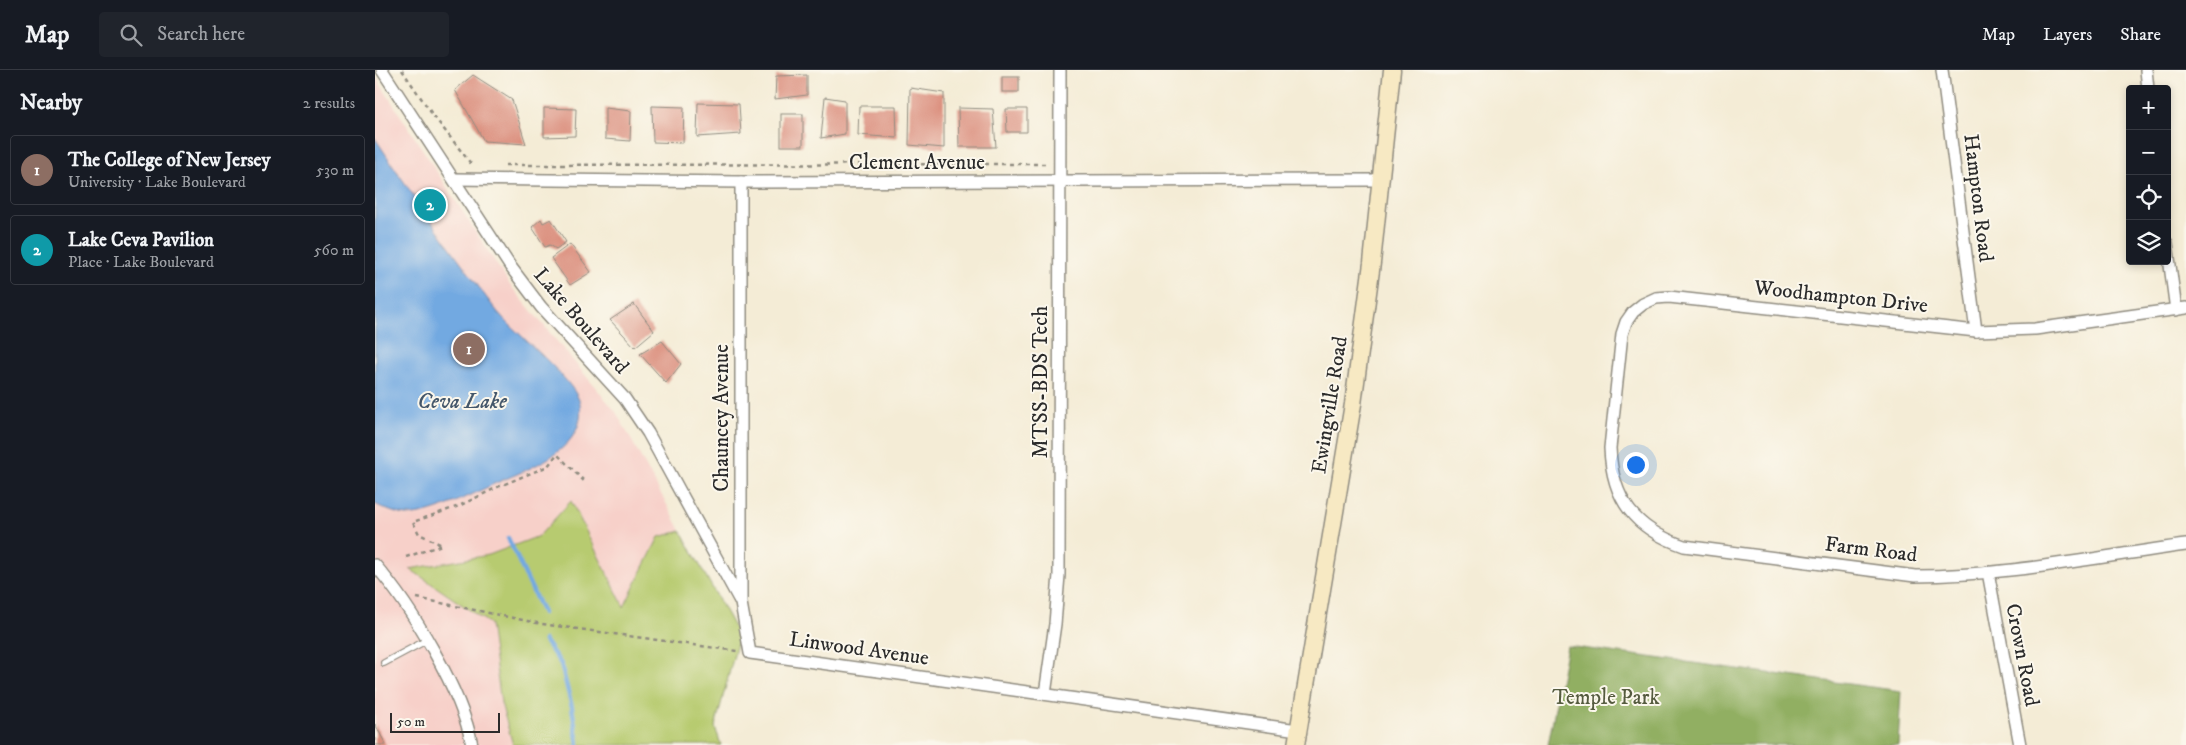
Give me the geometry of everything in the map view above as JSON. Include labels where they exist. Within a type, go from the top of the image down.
[{"type":"main road","name":"Ewingville Road","points":[[1297,737],[1353,404],[1372,263],[1392,70]]},
{"type":"street","name":"Lake Boulevard","points":[[382,70],[510,266],[541,307],[625,399],[648,432],[741,603]]},
{"type":"street","name":"MTSS-BDS Tech","points":[[1045,694],[1055,624],[1059,575],[1060,70]]},
{"type":"street","name":"Hampton Road","points":[[1942,70],[1976,331]]},
{"type":"street","points":[[2146,70],[2148,85]]},
{"type":"street","name":"Clement Avenue","points":[[454,179],[741,182],[1380,180]]},
{"type":"street","name":"Chauncey Avenue","points":[[741,182],[741,603],[751,653]]},
{"type":"street","points":[[2171,261],[2181,309]]},
{"type":"street","name":"Woodhampton Drive","points":[[1610,448],[1622,334],[1633,312],[1643,304],[1656,298],[1669,297],[1976,331],[2035,328],[2181,309]]},
{"type":"street","name":"Farm Road","points":[[1610,448],[1615,484],[1623,502],[1635,518],[1649,530],[1664,539],[1684,546],[1915,576],[1951,576],[2186,545]]},
{"type":"street","points":[[375,564],[401,597],[427,640],[462,708],[472,745]]},
{"type":"street","name":"Crown Road","points":[[1987,572],[2020,745]]},
{"type":"street","name":"Linwood Avenue","points":[[751,653],[1045,694],[1297,737]]},
{"type":"lane","points":[[384,663],[427,640]]},
{"type":"path","points":[[402,70],[471,165],[481,165]]},
{"type":"path","points":[[500,165],[1060,164]]},
{"type":"path","points":[[406,557],[442,545],[419,534],[413,522],[459,506],[548,466],[557,454],[584,481]]},
{"type":"path","points":[[415,598],[541,624],[751,653]]},
{"type":"shaded area","points":[[375,76],[510,285],[616,412],[739,636],[624,745],[375,745]]},
{"type":"green space","points":[[571,501],[624,607],[659,537],[681,531],[739,636],[715,727],[721,745],[513,745],[501,703],[490,624],[410,569],[489,555],[539,536]]},
{"type":"green space","name":"Temple Park","points":[[1567,646],[1901,691],[1898,745],[1548,745]]},
{"type":"water","name":"Ceva Lake","points":[[375,138],[419,204],[492,305],[561,375],[577,396],[580,404],[580,420],[574,434],[565,446],[553,456],[452,504],[416,515],[398,514],[375,504]]},
{"type":"building","points":[[473,75],[512,100],[526,144],[484,141],[455,90]]},
{"type":"building","points":[[807,75],[807,95],[775,99],[776,76]]},
{"type":"building","points":[[1002,77],[1019,77],[1019,92],[1002,92]]},
{"type":"building","points":[[910,88],[944,93],[944,148],[909,145]]},
{"type":"building","points":[[825,97],[845,100],[845,134],[821,138]]},
{"type":"building","points":[[698,103],[739,104],[741,134],[697,137]]},
{"type":"building","points":[[652,106],[684,107],[683,143],[653,142]]},
{"type":"building","points":[[859,106],[896,106],[897,138],[858,135]]},
{"type":"building","points":[[544,108],[576,109],[575,136],[544,137]]},
{"type":"building","points":[[605,108],[631,111],[630,141],[605,139]]},
{"type":"building","points":[[958,108],[993,109],[996,147],[959,147]]},
{"type":"building","points":[[1006,109],[1027,109],[1027,132],[1007,132]]},
{"type":"building","points":[[781,114],[803,114],[803,146],[781,146]]},
{"type":"building","points":[[430,194],[440,209],[429,215],[420,200]]},
{"type":"building","points":[[541,219],[543,223],[551,219],[566,242],[556,249],[550,245],[545,247],[532,227]]},
{"type":"building","points":[[570,244],[591,272],[570,285],[551,258]]},
{"type":"building","points":[[634,304],[654,331],[635,347],[610,320]]},
{"type":"building","points":[[662,341],[681,364],[666,383],[640,354]]},
{"type":"building","points":[[375,724],[386,745],[375,745]]},
{"type":"waterway","points":[[508,538],[543,613]]},
{"type":"waterway","points":[[544,640],[561,664],[572,707],[578,745]]},
{"type":"place","name":"Lake Ceva Pavilion","points":[[430,205]]},
{"type":"place","name":"The College of New Jersey","points":[[469,349]]}]
